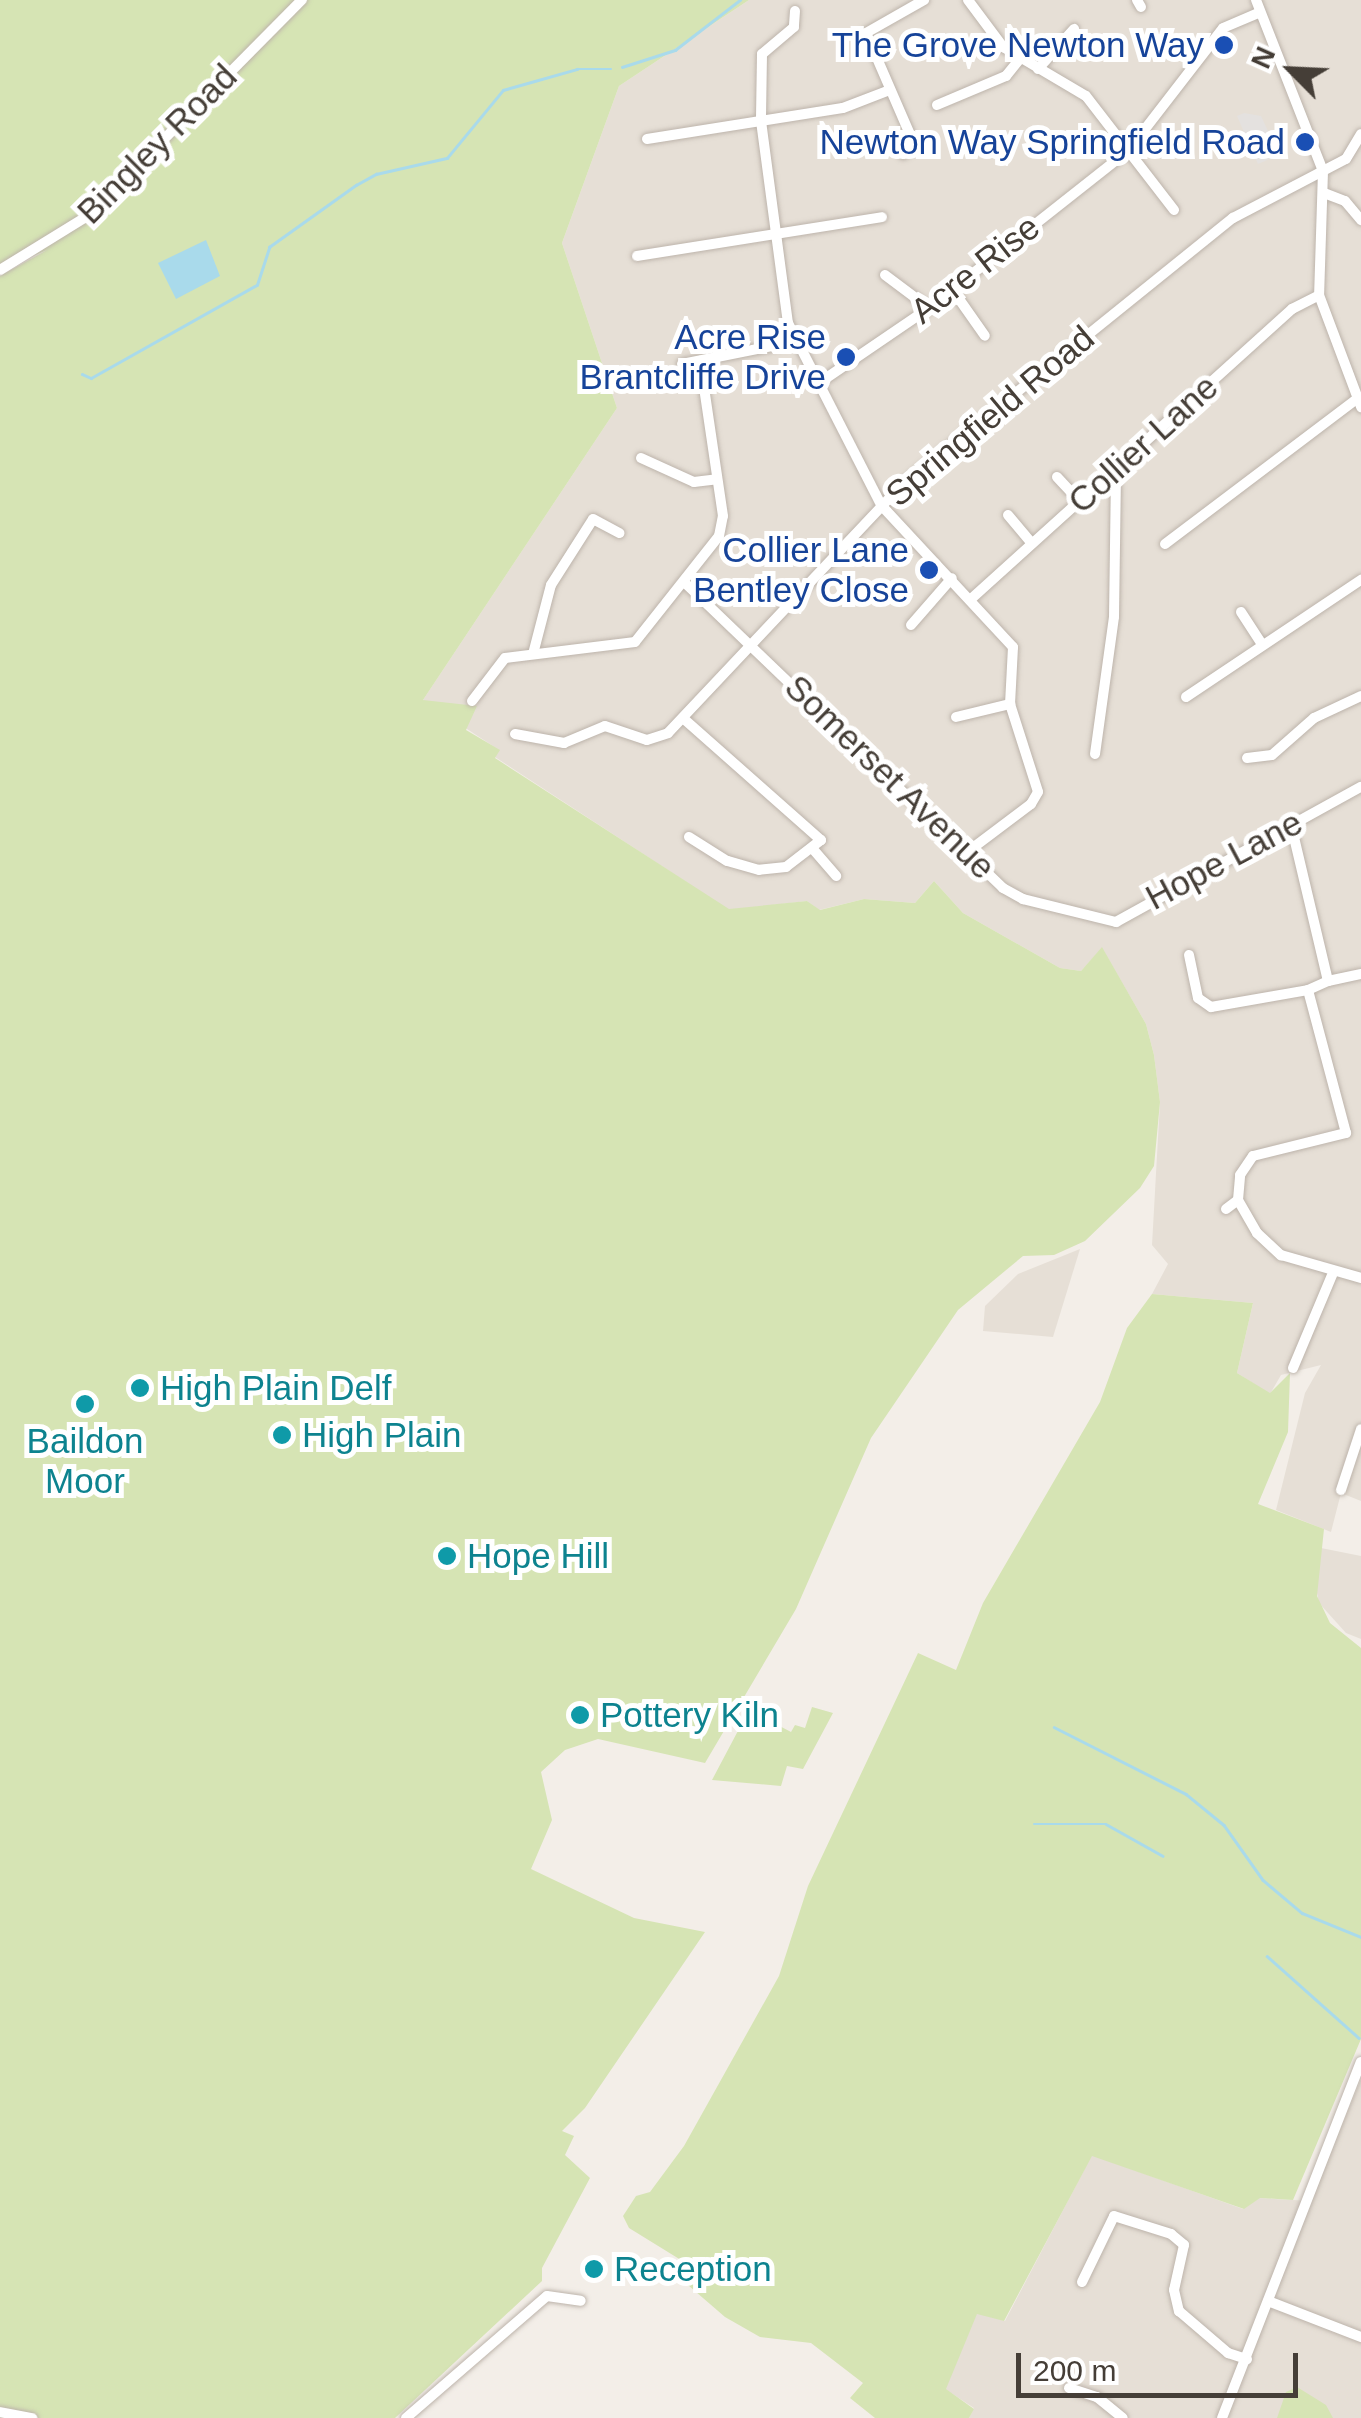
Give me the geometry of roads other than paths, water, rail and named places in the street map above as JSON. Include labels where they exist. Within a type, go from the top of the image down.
[{"type":"street","name":"Bingley Road","points":[[0,270],[89,216],[302,0]]},
{"type":"street","points":[[903,154],[915,146],[887,90],[868,28],[924,0]]},
{"type":"street","points":[[968,0],[991,36],[1020,59],[1086,96],[1174,210]]},
{"type":"street","points":[[1165,544],[1359,403],[1319,295],[1323,171],[1256,0]]},
{"type":"street","points":[[794,11],[794,27],[762,54],[761,121],[774,234],[797,341],[882,505],[1011,642],[1010,704],[1036,798],[966,853]]},
{"type":"street","name":"Acre Rise","points":[[819,383],[929,308],[1128,151],[1222,28],[1258,13]]},
{"type":"street","points":[[1038,69],[1074,28]]},
{"type":"street","points":[[937,105],[1006,76],[1020,59]]},
{"type":"street","points":[[647,140],[843,108],[887,90]]},
{"type":"street","name":"Springfield Road","points":[[515,734],[571,742],[612,726],[653,740],[684,719],[882,505],[1233,218],[1346,159],[1361,134]]},
{"type":"street","points":[[1324,193],[1345,200],[1361,220]]},
{"type":"street","points":[[638,256],[882,217]]},
{"type":"street","points":[[885,275],[929,308]]},
{"type":"street","points":[[952,289],[985,336]]},
{"type":"street","name":"Collier Lane","points":[[971,599],[1292,309],[1319,295]]},
{"type":"street","points":[[682,364],[797,341]]},
{"type":"street","points":[[472,701],[506,658],[636,642],[686,584],[722,530],[700,361]]},
{"type":"street","points":[[641,458],[694,482],[717,479]]},
{"type":"street","points":[[1095,754],[1114,616],[1116,470]]},
{"type":"street","points":[[1057,477],[1080,502]]},
{"type":"street","points":[[1008,515],[1031,542]]},
{"type":"street","points":[[532,654],[550,585],[593,519],[618,534]]},
{"type":"street","points":[[910,625],[952,578]]},
{"type":"street","points":[[1186,698],[1261,642],[1361,580]]},
{"type":"street","name":"Somerset Avenue","points":[[686,584],[1016,897],[1088,913]]},
{"type":"street","points":[[1242,612],[1261,642]]},
{"type":"street","points":[[1247,758],[1272,755],[1314,718],[1361,696]]},
{"type":"street","points":[[956,718],[1010,704]]},
{"type":"street","points":[[684,719],[817,844],[836,876]]},
{"type":"street","name":"Hope Lane","points":[[1088,913],[1116,922],[1361,787]]},
{"type":"street","points":[[1290,824],[1328,980]]},
{"type":"street","points":[[689,837],[727,861],[758,870],[786,867],[817,844]]},
{"type":"street","points":[[1189,955],[1198,998],[1210,1008],[1308,990],[1328,980],[1361,974]]},
{"type":"street","points":[[1308,990],[1346,1132],[1253,1156],[1240,1175],[1238,1200],[1281,1256],[1361,1278]]},
{"type":"street","points":[[1226,1209],[1238,1200]]},
{"type":"street","points":[[1293,1368],[1333,1273]]},
{"type":"street","points":[[1341,1490],[1361,1429]]},
{"type":"street","points":[[1222,2418],[1360,2069]]},
{"type":"street","points":[[1082,2282],[1114,2216],[1171,2234],[1184,2245],[1174,2290],[1179,2311],[1228,2353],[1248,2359]]},
{"type":"street","points":[[406,2418],[547,2296],[580,2301]]},
{"type":"street","points":[[1268,2301],[1361,2337]]},
{"type":"street","points":[[1069,2388],[1098,2397],[1123,2418]]},
{"type":"street","points":[[0,2412],[32,2418]]},
{"type":"water","points":[[206,240],[220,276],[176,299],[158,263]]},
{"type":"waterway","points":[[622,67],[675,50],[740,0]]},
{"type":"waterway","points":[[82,374],[91,378],[257,285],[269,247],[356,185],[376,174],[447,158],[503,90],[577,69],[611,69]]},
{"type":"waterway","points":[[1054,1727],[1186,1794],[1224,1825],[1263,1880],[1302,1913],[1361,1937]]},
{"type":"waterway","points":[[1034,1824],[1106,1824],[1163,1856]]},
{"type":"waterway","points":[[1267,1956],[1359,2038]]},
{"type":"place","name":"The Grove Newton Way","points":[[1224,45]]},
{"type":"place","name":"Newton Way Springfield Road","points":[[1305,142]]},
{"type":"place","name":"Acre Rise Brantcliffe Drive","points":[[846,357]]},
{"type":"place","name":"Collier Lane Bentley Close","points":[[929,570]]},
{"type":"place","name":"High Plain Delf","points":[[140,1388]]},
{"type":"place","name":"Baildon Moor","points":[[85,1404]]},
{"type":"place","name":"High Plain","points":[[282,1435]]},
{"type":"place","name":"Hope Hill","points":[[447,1556]]},
{"type":"place","name":"Pottery Kiln","points":[[580,1715]]},
{"type":"place","name":"Reception","points":[[594,2269]]}]
